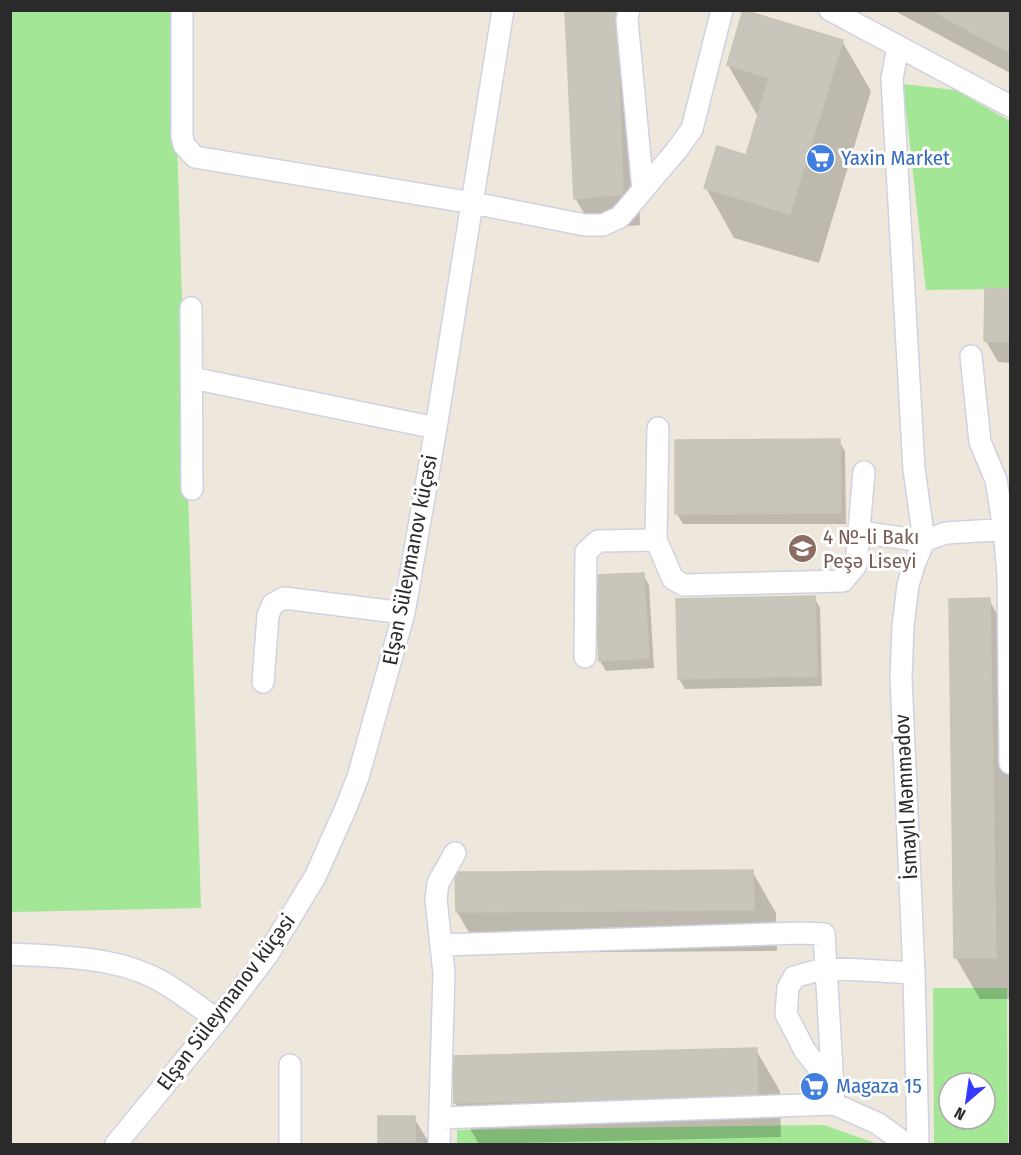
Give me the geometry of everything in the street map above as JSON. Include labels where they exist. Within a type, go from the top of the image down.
[{"type":"street","points":[[182,10],[182,137],[183,145],[195,158],[473,203],[585,225],[603,225],[620,217],[692,129],[722,10]]},
{"type":"street","name":"Elşən Süleymanov küçəsi","points":[[116,1144],[218,1020],[268,954],[293,916],[331,844],[357,777],[404,613],[503,10]]},
{"type":"street","points":[[629,10],[627,20],[643,190]]},
{"type":"street","points":[[830,10],[1011,106]]},
{"type":"street","points":[[898,46],[892,79],[914,469],[924,541]]},
{"type":"street","points":[[191,308],[192,489]]},
{"type":"street","points":[[971,356],[980,442],[996,480],[1007,529],[1010,575],[1011,763]]},
{"type":"street","points":[[192,378],[436,428]]},
{"type":"street","points":[[658,428],[656,540],[673,579],[684,585],[843,581],[856,565],[864,472]]},
{"type":"street","points":[[859,532],[924,541],[946,533],[1007,529]]},
{"type":"street","points":[[585,657],[586,552],[598,541],[656,540]]},
{"type":"street","name":"İsmayıl Məmmədov","points":[[918,1144],[914,973],[901,678],[903,626],[908,585],[924,541]]},
{"type":"street","points":[[263,682],[268,615],[273,604],[284,598],[404,613]]},
{"type":"street","points":[[439,1144],[444,973],[436,898],[438,883],[455,853]]},
{"type":"street","points":[[442,945],[824,934],[833,1094]]},
{"type":"street","points":[[10,954],[89,959],[143,973],[164,983],[218,1020]]},
{"type":"street","points":[[906,1144],[833,1094],[805,1051],[786,1014],[788,988],[794,977],[826,968],[914,973]]},
{"type":"street","points":[[290,1065],[290,1144]]},
{"type":"street","points":[[440,1118],[833,1094]]},
{"type":"green space","points":[[10,11],[173,11],[201,908],[11,912]]},
{"type":"green space","points":[[903,84],[955,90],[1010,121],[1010,289],[926,290]]},
{"type":"green space","points":[[933,988],[1007,988],[1008,1144],[934,1144]]},
{"type":"green space","points":[[824,1125],[878,1144],[457,1144],[457,1130]]},
{"type":"building","points":[[565,10],[617,10],[623,194],[574,199]]},
{"type":"building","points":[[743,10],[843,40],[790,214],[704,188],[717,146],[746,155],[769,78],[727,65]]},
{"type":"building","points":[[931,10],[1010,10],[1010,53]]},
{"type":"building","points":[[985,288],[1010,289],[1010,342],[984,341]]},
{"type":"building","points":[[840,439],[841,513],[675,514],[675,440]]},
{"type":"building","points":[[644,573],[649,658],[599,661],[594,575]]},
{"type":"building","points":[[815,596],[817,676],[678,679],[676,599]]},
{"type":"building","points":[[990,598],[996,958],[954,958],[949,599]]},
{"type":"building","points":[[753,870],[754,910],[456,912],[455,872]]},
{"type":"building","points":[[757,1048],[758,1096],[454,1103],[453,1056]]},
{"type":"building","points":[[378,1116],[415,1116],[415,1144],[378,1144]]},
{"type":"place","name":"Yaxin Market","points":[[820,158]]},
{"type":"place","name":"4 №-li Bakı Peşə Liseyi","points":[[802,549]]},
{"type":"place","name":"Magaza 15","points":[[815,1086]]}]
